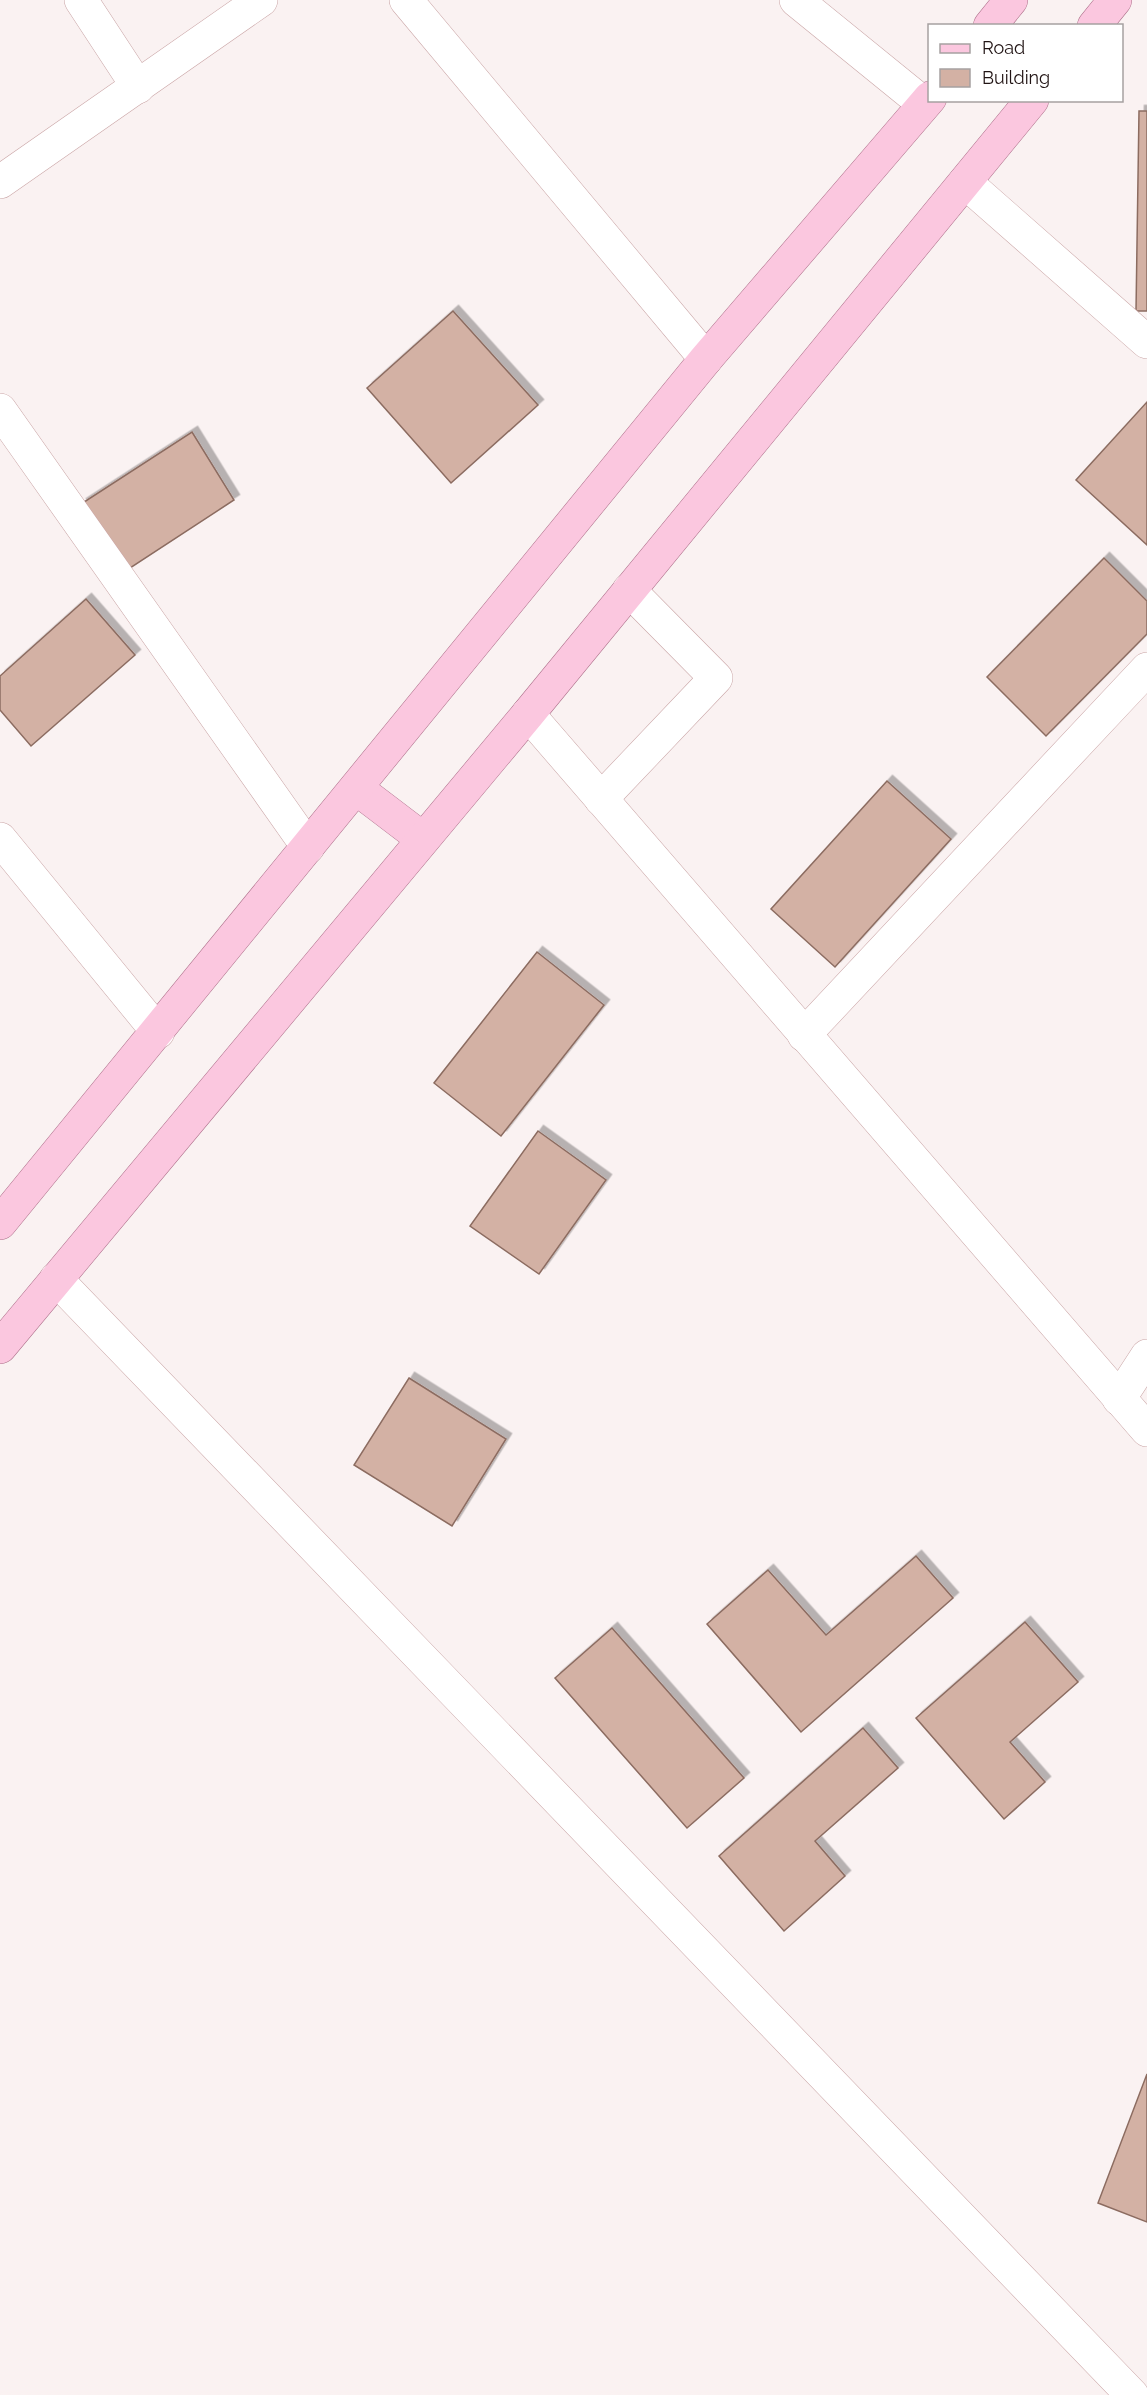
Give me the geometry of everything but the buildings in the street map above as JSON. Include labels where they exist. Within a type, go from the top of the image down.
[{"type":"main road","points":[[992,24],[1011,0]]},
{"type":"main road","points":[[1096,24],[1115,0]]},
{"type":"main road","points":[[0,1223],[706,359],[927,101]]},
{"type":"main road","points":[[0,1347],[528,714],[1030,102]]},
{"type":"main road","points":[[356,788],[423,839]]},
{"type":"street","points":[[81,0],[138,87]]},
{"type":"street","points":[[0,182],[261,0]]},
{"type":"street","points":[[405,0],[706,359]]},
{"type":"street","points":[[796,0],[927,101]]},
{"type":"street","points":[[965,182],[1147,342]]},
{"type":"street","points":[[0,410],[308,847]]},
{"type":"street","points":[[601,799],[716,678],[629,590]]},
{"type":"street","points":[[804,1035],[1147,669]]},
{"type":"street","points":[[528,714],[1147,1430]]},
{"type":"street","points":[[0,839],[158,1032]]},
{"type":"street","points":[[56,1279],[1132,2395]]},
{"type":"street","points":[[1119,1399],[1147,1356]]}]
